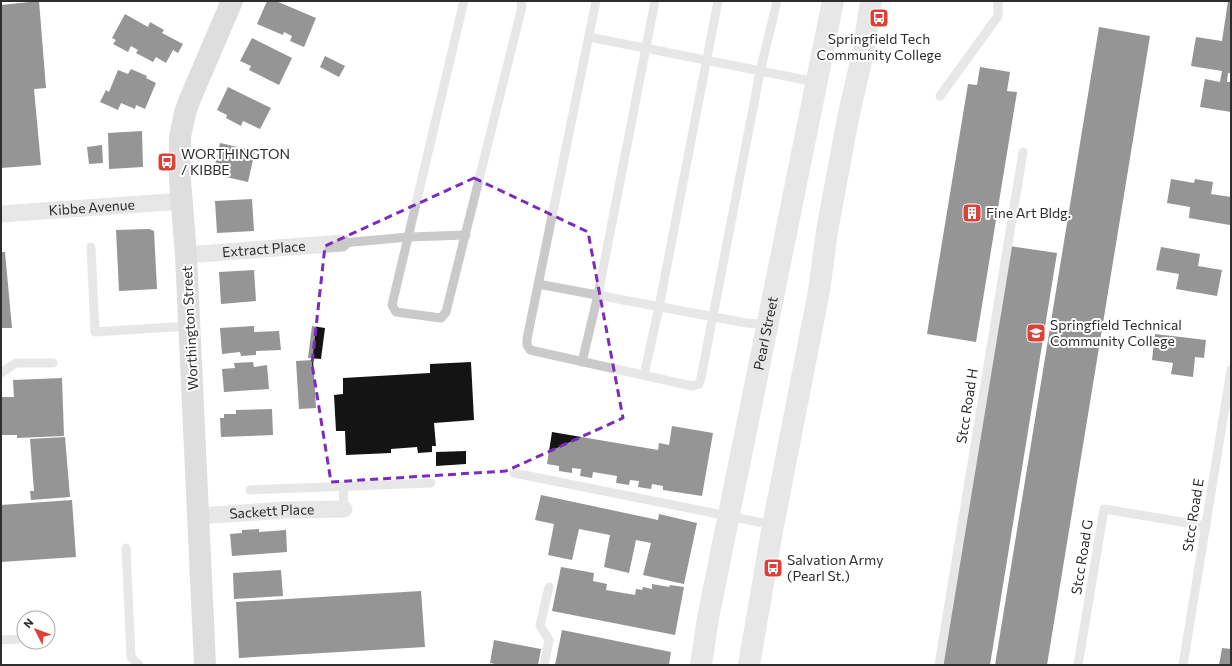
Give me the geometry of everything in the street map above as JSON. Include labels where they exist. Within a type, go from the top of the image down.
[{"type":"main road","name":"Worthington Street","points":[[204,665],[190,326],[180,180],[180,137],[185,113],[190,99],[232,1]]},
{"type":"street","name":"Pearl Street","points":[[701,665],[708,618],[833,1]]},
{"type":"street","points":[[749,665],[773,524],[819,291],[827,231],[848,118],[864,48],[871,1]]},
{"type":"street","name":"Kibbe Avenue","points":[[1,214],[182,201]]},
{"type":"street","name":"Extract Place","points":[[186,255],[342,243]]},
{"type":"street","name":"Sackett Place","points":[[199,516],[284,510],[344,509]]},
{"type":"lane","points":[[464,1],[392,305],[396,312],[441,318],[446,312],[522,7],[521,1]]},
{"type":"lane","points":[[596,1],[527,338],[528,345],[530,350],[692,386],[699,384],[773,2]]},
{"type":"lane","points":[[582,362],[598,295],[655,1]]},
{"type":"lane","points":[[644,375],[659,307],[718,1]]},
{"type":"lane","points":[[940,96],[998,16],[998,1]]},
{"type":"lane","points":[[589,37],[816,82]]},
{"type":"lane","name":"Stcc Road H","points":[[939,665],[1023,152]]},
{"type":"lane","points":[[342,243],[409,236],[466,235]]},
{"type":"lane","points":[[91,247],[95,332],[190,326]]},
{"type":"lane","points":[[538,284],[713,317],[768,325]]},
{"type":"lane","points":[[1,373],[16,363],[53,363]]},
{"type":"lane","name":"Stcc Road E","points":[[1183,665],[1231,370]]},
{"type":"lane","points":[[514,473],[773,524]]},
{"type":"lane","points":[[250,490],[431,483]]},
{"type":"lane","points":[[343,486],[344,509]]},
{"type":"lane","name":"Stcc Road G","points":[[1078,665],[1104,509],[1206,526]]},
{"type":"lane","points":[[126,548],[131,658],[139,665]]},
{"type":"lane","points":[[544,665],[548,640],[540,625],[549,587]]},
{"type":"lane","points":[[1,640],[16,639]]},
{"type":"highlighted area","points":[[474,178],[588,232],[623,418],[506,471],[331,482],[312,364],[325,246]]},
{"type":"building","points":[[39,1],[46,88],[34,89],[41,165],[1,168],[1,5]]},
{"type":"building","points":[[267,1],[276,1],[316,18],[304,47],[290,41],[292,36],[284,32],[283,35],[257,24]]},
{"type":"building","points":[[1228,1],[1231,1],[1231,73],[1228,73],[1227,82],[1231,82],[1231,112],[1200,107],[1205,79],[1220,82],[1222,71],[1191,66],[1196,37],[1222,41]]},
{"type":"building","points":[[125,14],[148,27],[150,22],[164,30],[162,33],[183,44],[178,53],[173,50],[166,63],[156,57],[153,62],[136,53],[138,50],[131,46],[128,52],[113,44],[116,40],[112,38]]},
{"type":"building","points":[[1099,27],[1150,36],[1047,665],[995,665]]},
{"type":"building","points":[[252,38],[292,58],[279,85],[249,70],[251,66],[240,61]]},
{"type":"building","points":[[325,56],[345,66],[339,77],[320,67]]},
{"type":"building","name":"Fine Art Bldg.","points":[[980,67],[1010,72],[1007,91],[1017,92],[976,342],[927,334],[968,84],[977,85]]},
{"type":"building","points":[[131,69],[147,76],[146,78],[156,83],[145,109],[136,105],[135,109],[121,103],[118,110],[100,102],[106,90],[109,92],[118,70],[128,74]]},
{"type":"building","points":[[228,87],[271,108],[260,129],[243,121],[241,126],[226,118],[227,115],[217,110]]},
{"type":"building","points":[[142,131],[143,167],[109,169],[108,133]]},
{"type":"building","points":[[220,143],[255,151],[248,182],[213,174]]},
{"type":"building","points":[[102,145],[103,163],[89,164],[87,147]]},
{"type":"building","points":[[1171,179],[1194,183],[1195,179],[1213,182],[1211,194],[1231,197],[1230,225],[1189,218],[1190,207],[1167,203]]},
{"type":"building","points":[[252,199],[254,231],[217,233],[215,201]]},
{"type":"building","points":[[149,229],[154,231],[157,289],[119,291],[116,230]]},
{"type":"building","points":[[1009,246],[1057,253],[990,665],[942,665]]},
{"type":"building","points":[[1161,247],[1200,254],[1198,266],[1222,270],[1217,296],[1176,289],[1179,274],[1156,270]]},
{"type":"building","points":[[1,252],[5,252],[12,328],[1,328]]},
{"type":"building","points":[[254,270],[256,301],[221,304],[219,272]]},
{"type":"building","points":[[254,326],[254,332],[279,331],[281,350],[256,351],[256,355],[241,356],[240,352],[222,354],[220,328]]},
{"type":"building","points":[[312,326],[325,328],[321,359],[308,358]]},
{"type":"building","points":[[1155,334],[1206,340],[1204,358],[1195,357],[1193,377],[1171,374],[1173,363],[1152,360]]},
{"type":"building","points":[[313,360],[316,408],[299,409],[296,361]]},
{"type":"building","points":[[253,362],[254,367],[267,365],[269,389],[224,392],[222,369],[235,368],[234,363]]},
{"type":"building","points":[[471,362],[474,420],[434,423],[436,446],[432,446],[432,452],[418,453],[417,447],[391,449],[391,453],[346,455],[345,431],[336,431],[334,395],[343,394],[343,378],[430,373],[430,364]]},
{"type":"building","points":[[62,378],[64,436],[17,438],[17,435],[1,435],[1,397],[14,397],[13,380]]},
{"type":"building","points":[[272,409],[273,435],[221,437],[220,418],[224,418],[224,414],[236,414],[236,410]]},
{"type":"building","points":[[672,426],[713,433],[702,496],[663,490],[663,486],[652,484],[651,489],[638,487],[639,481],[630,480],[629,485],[616,483],[617,476],[593,472],[592,478],[580,476],[581,469],[572,468],[572,473],[559,471],[559,466],[547,464],[552,432],[658,450],[659,443],[669,445]]},
{"type":"building","points":[[65,437],[70,497],[31,500],[30,491],[34,491],[30,439]]},
{"type":"building","points":[[466,451],[466,464],[436,466],[436,452]]},
{"type":"building","points":[[541,495],[658,520],[659,514],[697,523],[684,584],[643,575],[651,543],[636,540],[629,573],[604,567],[610,535],[579,529],[572,560],[548,555],[554,524],[535,520]]},
{"type":"building","points":[[72,500],[76,557],[1,562],[1,505]]},
{"type":"building","points":[[259,529],[259,532],[286,530],[287,552],[232,556],[230,534],[242,533],[242,530]]},
{"type":"building","points":[[561,567],[594,573],[593,581],[607,584],[606,590],[635,595],[636,589],[642,590],[643,587],[652,589],[652,584],[669,587],[670,585],[684,587],[675,635],[552,611]]},
{"type":"building","points":[[281,570],[283,596],[234,599],[233,573]]},
{"type":"building","points":[[421,591],[425,647],[239,658],[236,602]]},
{"type":"building","points":[[562,630],[671,652],[669,665],[555,665]]},
{"type":"building","points":[[494,640],[541,649],[538,665],[500,665],[490,663]]},
{"type":"building","points":[[1222,648],[1231,649],[1231,665],[1219,665]]},
{"type":"place","name":"Springfield Tech Community College","points":[[879,18]]},
{"type":"place","name":"WORTHINGTON / KIBBE","points":[[167,162]]},
{"type":"place","name":"Fine Art Bldg.","points":[[972,213]]},
{"type":"place","name":"Springfield Technical Community College","points":[[1036,333]]},
{"type":"place","name":"Salvation Army (Pearl St.)","points":[[773,568]]}]
